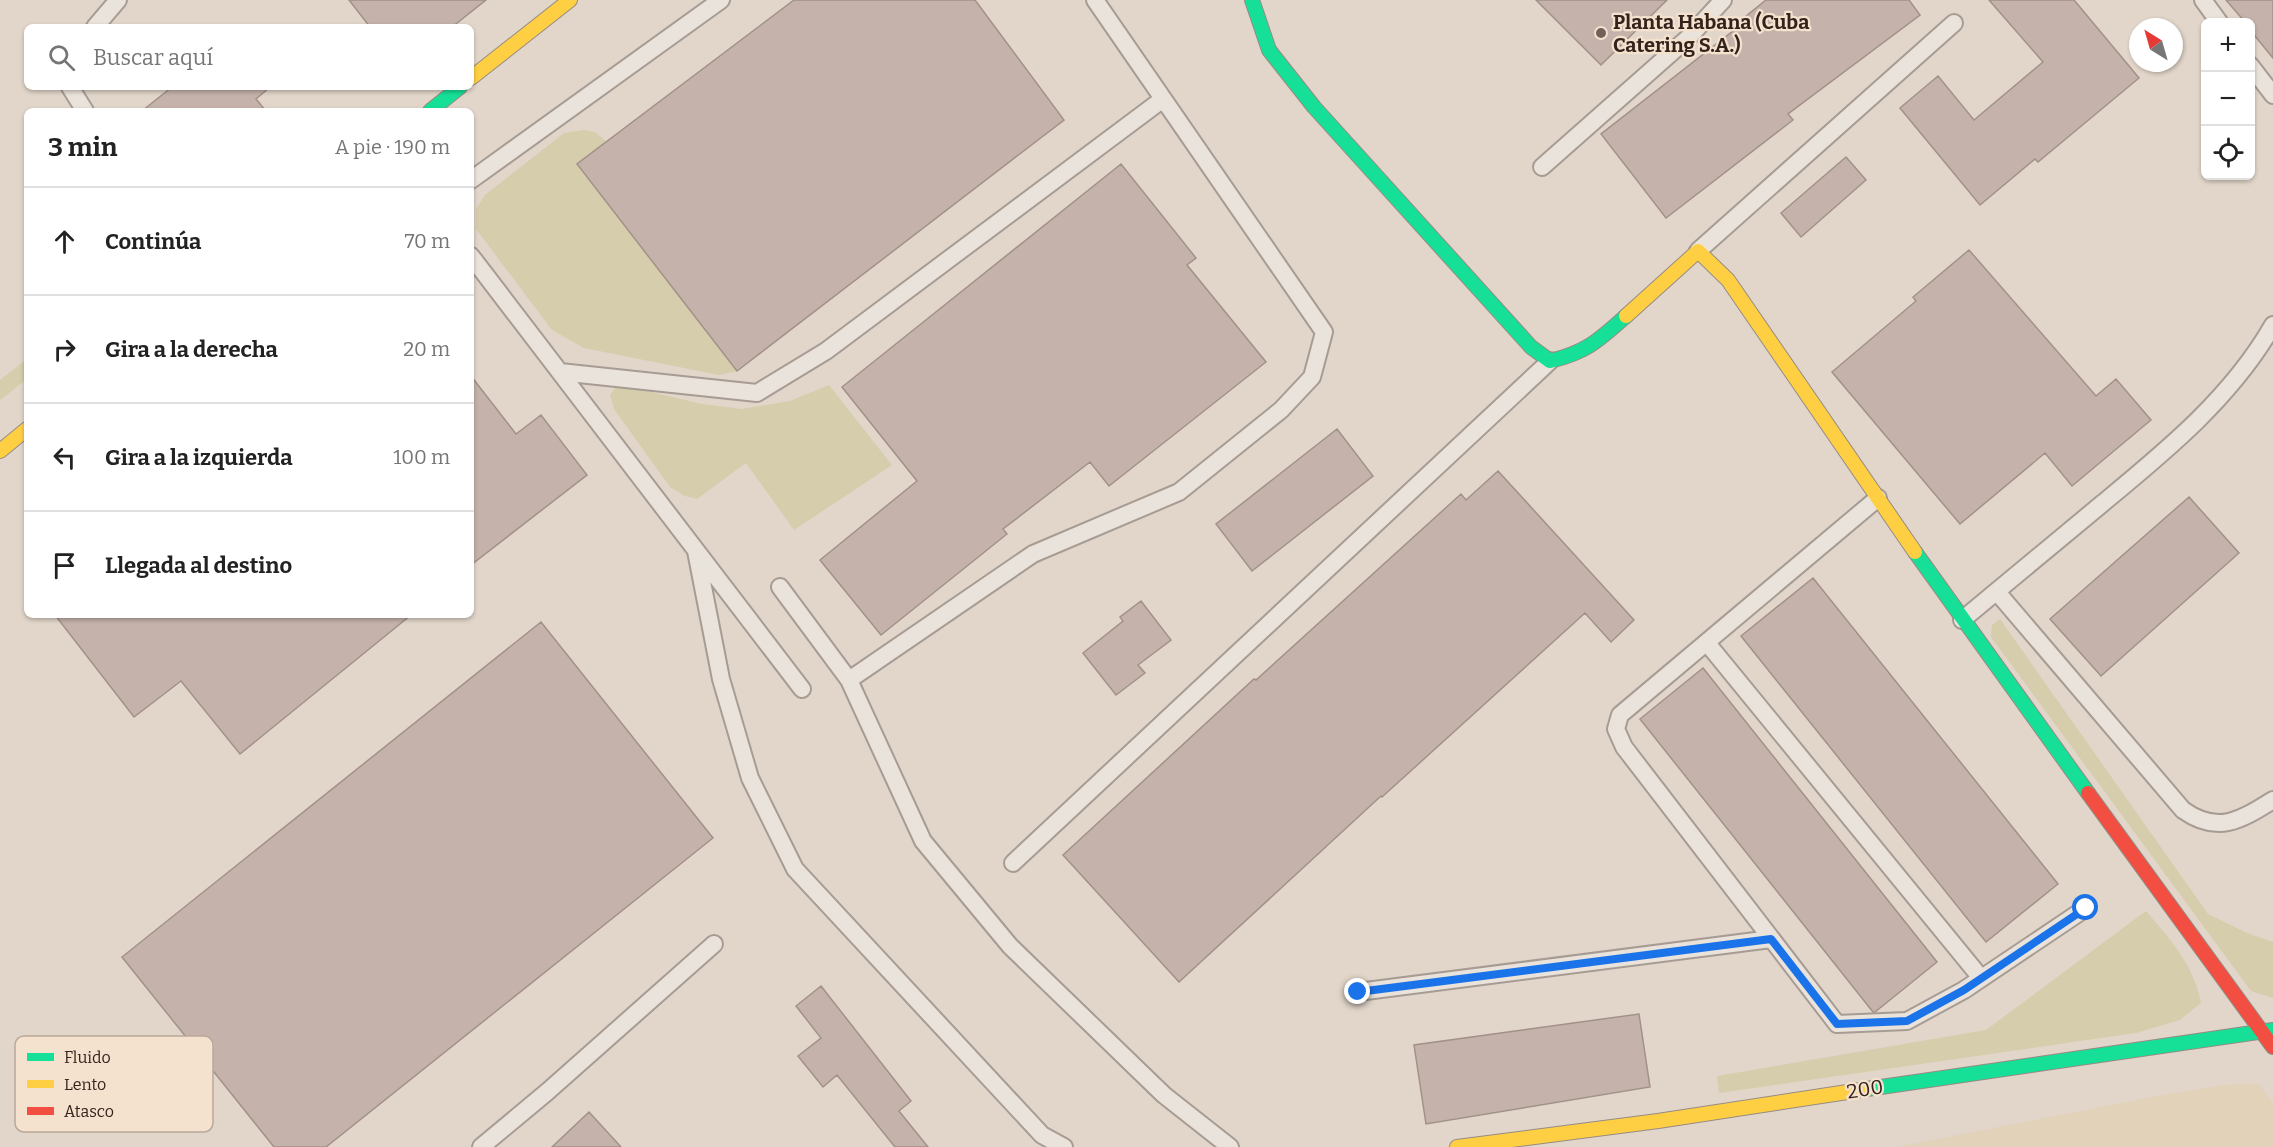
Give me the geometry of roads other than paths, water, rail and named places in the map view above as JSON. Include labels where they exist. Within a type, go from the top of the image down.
[{"type":"street","points":[[474,76],[570,0]]},
{"type":"street","points":[[1252,0],[1269,50],[1314,107],[1531,348],[1550,361],[1595,344],[1698,251],[1728,280],[1962,620],[2268,1031],[2273,1047]]},
{"type":"street","points":[[434,108],[456,90]]},
{"type":"street","points":[[0,451],[24,431]]},
{"type":"street","name":"200","points":[[1456,1147],[1658,1121],[2268,1031]]},
{"type":"lane","points":[[98,24],[118,0]]},
{"type":"lane","points":[[474,178],[721,0]]},
{"type":"lane","points":[[849,680],[1033,554],[1179,492],[1281,410],[1312,376],[1324,332],[1095,0]]},
{"type":"lane","points":[[1542,167],[1688,38],[1723,0]]},
{"type":"lane","points":[[2203,0],[2216,18]]},
{"type":"lane","points":[[1698,251],[1954,23]]},
{"type":"lane","points":[[2255,72],[2273,95]]},
{"type":"lane","points":[[72,90],[83,108]]},
{"type":"lane","points":[[560,372],[757,393],[826,351],[1163,99]]},
{"type":"lane","points":[[474,260],[802,689]]},
{"type":"lane","points":[[1962,620],[2152,462],[2228,390],[2257,353],[2273,325]]},
{"type":"lane","points":[[1013,863],[1550,361]]},
{"type":"lane","points":[[1878,498],[1620,715],[1616,729],[1624,747],[1837,1024],[1907,1021],[1981,978],[2086,908]]},
{"type":"lane","points":[[696,551],[721,679],[750,778],[795,869],[1042,1135],[1064,1147]]},
{"type":"lane","points":[[780,587],[849,680],[923,841],[1010,946],[1164,1095],[1230,1147]]},
{"type":"lane","points":[[1996,592],[2183,810],[2196,819],[2214,824],[2245,818],[2273,800]]},
{"type":"lane","points":[[1707,643],[1981,978]]},
{"type":"lane","points":[[1358,992],[1771,939]]},
{"type":"lane","points":[[481,1147],[547,1092],[714,944]]},
{"type":"place","name":"Planta Habana (Cuba Catering S.A.)","points":[[1601,33]]}]
